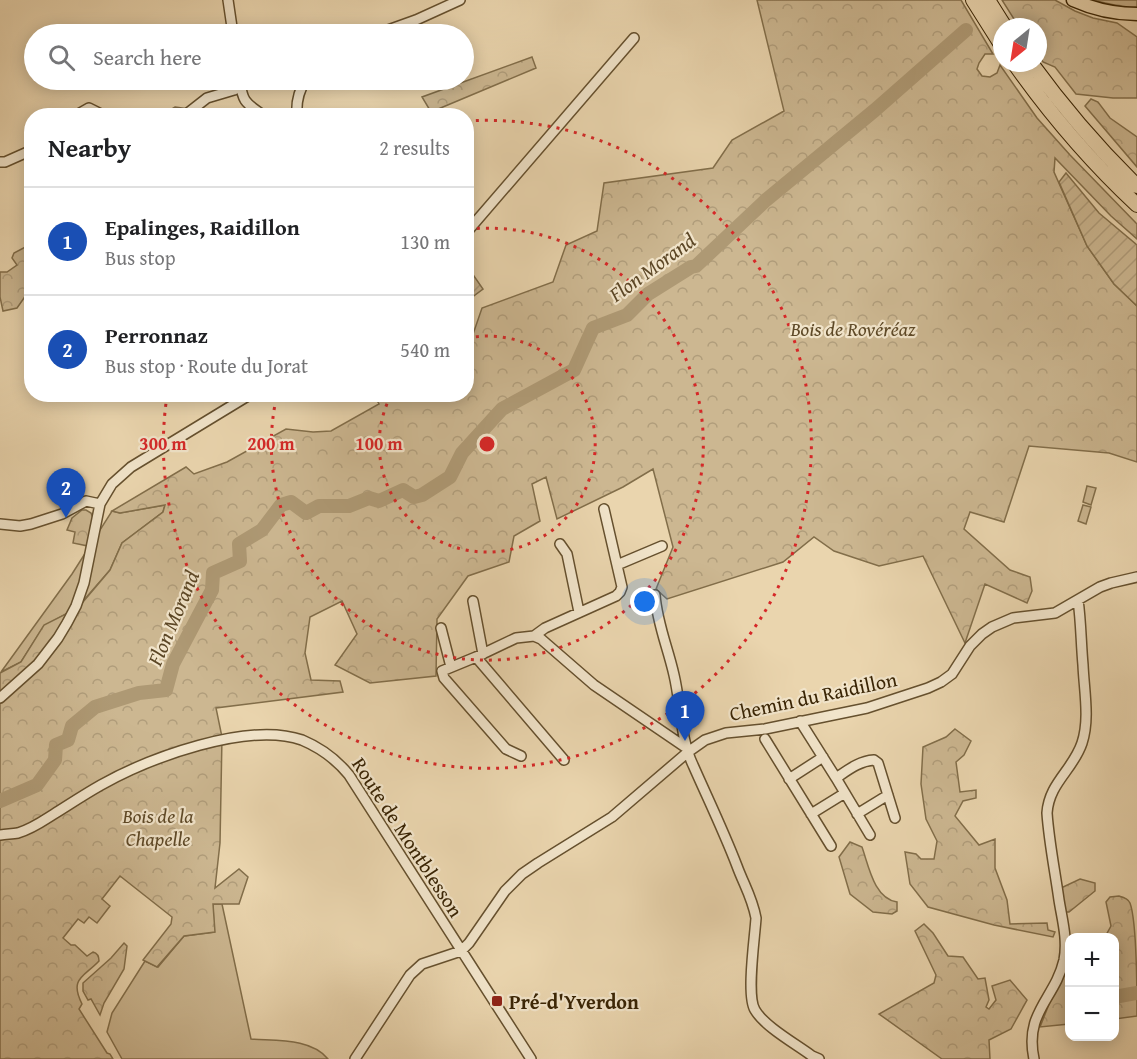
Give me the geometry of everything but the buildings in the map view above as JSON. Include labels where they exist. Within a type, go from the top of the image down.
[{"type":"highway","points":[[972,0],[993,32]]},
{"type":"highway","points":[[988,0],[999,18]]},
{"type":"highway","points":[[1021,72],[1078,144],[1137,205]]},
{"type":"highway","points":[[1038,72],[1098,146],[1137,186]]},
{"type":"main road","points":[[1073,0],[1096,9],[1137,14]]},
{"type":"street","points":[[228,0],[232,24]]},
{"type":"street","points":[[405,24],[460,0]]},
{"type":"street","points":[[474,226],[634,38]]},
{"type":"street","points":[[194,108],[207,98],[234,90]]},
{"type":"street","points":[[241,90],[241,96],[254,108]]},
{"type":"street","points":[[296,108],[301,90]]},
{"type":"street","points":[[0,162],[24,154]]},
{"type":"street","points":[[0,698],[38,664],[58,638],[76,606],[84,582],[100,504],[112,484],[131,467],[238,402]]},
{"type":"street","points":[[0,524],[32,524],[62,514],[86,501],[100,504]]},
{"type":"street","points":[[534,636],[545,628],[616,596],[620,592],[622,587],[604,509]]},
{"type":"street","points":[[560,544],[567,554],[579,612]]},
{"type":"street","points":[[617,565],[662,546]]},
{"type":"street","name":"Chemin du Raidillon","points":[[461,951],[506,891],[522,874],[612,818],[688,750],[705,740],[718,735],[765,729],[867,708],[928,688],[952,674],[970,646],[992,627],[1013,618],[1055,613],[1100,587],[1137,577]]},
{"type":"street","points":[[655,595],[656,610],[675,678],[692,764],[751,897],[756,918],[751,989],[753,1009],[766,1023],[819,1059]]},
{"type":"street","points":[[1034,1059],[1032,1039],[1035,1020],[1057,979],[1064,956],[1064,928],[1047,813],[1050,795],[1077,754],[1083,741],[1085,728],[1086,708],[1078,600]]},
{"type":"street","points":[[473,601],[480,655],[564,760]]},
{"type":"street","points":[[441,628],[451,667]]},
{"type":"street","points":[[521,756],[506,749],[444,678],[442,671],[525,636],[542,639],[594,685],[688,750]]},
{"type":"street","points":[[800,721],[870,835]]},
{"type":"street","name":"Route de Montblesson","points":[[0,835],[18,833],[33,827],[102,785],[144,764],[198,745],[268,734],[301,740],[327,753],[349,775],[531,1059]]},
{"type":"street","points":[[765,739],[831,846]]},
{"type":"street","points":[[789,778],[823,757]]},
{"type":"street","points":[[836,778],[854,766],[874,760],[878,763],[895,818]]},
{"type":"street","points":[[811,814],[845,793]]},
{"type":"street","points":[[857,814],[888,795]]},
{"type":"street","points":[[355,1059],[410,975],[422,964],[461,951]]},
{"type":"green space","name":"Bois de Rovéréaz","points":[[757,0],[961,0],[993,54],[985,54],[979,63],[977,69],[982,76],[990,77],[997,72],[1005,72],[1037,118],[1137,224],[1137,239],[1111,216],[1055,158],[1054,172],[1087,246],[1114,284],[1137,306],[1137,462],[1109,453],[1029,446],[1004,522],[970,512],[964,529],[1010,570],[1030,577],[1032,591],[1027,603],[985,584],[965,643],[923,556],[879,566],[834,551],[814,537],[783,562],[667,599],[656,589],[673,547],[653,469],[623,487],[557,519],[546,477],[532,484],[540,521],[514,536],[509,562],[468,576],[437,619],[436,676],[370,683],[335,665],[357,634],[342,601],[310,617],[305,653],[311,680],[340,681],[343,692],[216,708],[222,737],[220,843],[215,888],[239,869],[248,877],[239,904],[213,904],[215,932],[184,936],[157,967],[143,960],[171,924],[172,917],[120,876],[102,899],[110,906],[97,923],[89,917],[84,923],[78,919],[63,938],[87,956],[93,952],[98,956],[99,961],[78,983],[78,995],[82,1004],[79,1009],[113,1059],[0,1059],[0,673],[21,662],[44,625],[78,608],[110,570],[122,543],[163,512],[165,505],[120,513],[112,511],[186,467],[194,474],[227,462],[286,429],[331,431],[379,404],[378,402],[474,402],[474,331],[482,308],[553,282],[566,245],[597,231],[604,183],[713,168],[732,140],[784,111]]},
{"type":"green space","points":[[1002,0],[1055,0],[1093,18],[1117,23],[1137,37],[1137,98],[1076,94],[1055,67],[1047,64],[1047,18],[1013,18]]},
{"type":"green space","points":[[1092,0],[1137,0],[1137,7],[1128,8]]},
{"type":"green space","points":[[532,57],[536,68],[441,108],[429,108],[422,97],[441,90],[474,90],[474,78]]},
{"type":"green space","points":[[1091,99],[1098,102],[1110,118],[1137,137],[1137,167],[1085,106]]},
{"type":"green space","points":[[1066,173],[1099,213],[1137,245],[1137,306],[1114,284],[1087,246],[1059,182]]},
{"type":"green space","points":[[24,248],[24,298],[17,308],[3,311],[0,297],[0,272],[7,272],[17,265],[12,258],[14,253]]},
{"type":"green space","points":[[474,276],[483,289],[474,296]]},
{"type":"green space","points":[[1087,486],[1096,488],[1091,505],[1083,502]]},
{"type":"green space","points":[[165,505],[163,512],[122,543],[110,570],[77,608],[44,626],[21,662],[1,672],[72,574],[112,511],[120,513]]},
{"type":"green space","points":[[1083,505],[1091,507],[1086,524],[1078,521]]},
{"type":"green space","points":[[82,510],[91,513],[93,518],[88,546],[73,543],[75,532],[67,530],[72,518]]},
{"type":"green space","points":[[955,729],[971,741],[964,755],[956,762],[960,792],[976,790],[976,798],[963,801],[955,816],[979,845],[995,839],[995,868],[1007,900],[1010,924],[1047,923],[1048,930],[1055,932],[1053,937],[994,925],[928,907],[910,884],[905,852],[916,854],[921,859],[934,859],[937,841],[926,819],[921,784],[923,747],[946,737]]},
{"type":"green space","points":[[850,842],[862,847],[873,880],[883,895],[897,902],[897,911],[892,914],[873,912],[850,894],[839,857]]},
{"type":"green space","points":[[1080,879],[1095,883],[1095,891],[1069,912],[1064,912],[1061,888]]},
{"type":"green space","points":[[1119,896],[1130,903],[1136,957],[1137,1016],[1119,1018],[1119,933],[1107,933],[1111,926],[1106,902],[1110,897]]},
{"type":"green space","points":[[213,904],[222,904],[251,1039],[303,1044],[321,1052],[328,1059],[122,1059],[107,1032],[112,1013],[145,961],[158,967],[184,936],[214,932]]},
{"type":"green space","points":[[924,924],[948,956],[963,957],[978,979],[985,978],[989,1000],[986,1007],[989,1009],[996,1000],[992,986],[1010,980],[1027,1000],[1011,1029],[989,1040],[990,1059],[942,1059],[879,1014],[934,983],[936,975],[915,931]]},
{"type":"green space","points":[[124,943],[127,946],[124,969],[104,1003],[100,1015],[91,999],[88,1000],[83,991],[83,983]]},
{"type":"green space","points":[[1065,964],[1065,1024],[1040,1027]]},
{"type":"waterway","name":"Flon Morand","points":[[0,801],[37,785],[55,760],[56,745],[68,740],[72,726],[95,707],[139,693],[166,690],[173,664],[212,590],[213,573],[240,561],[239,544],[262,530],[281,505],[291,502],[306,513],[319,506],[349,506],[369,498],[379,501],[403,490],[414,497],[422,495],[450,477],[462,453],[502,409],[574,370],[593,328],[627,315],[648,294],[696,266],[766,200],[875,110],[966,30]]},
{"type":"waterway","points":[[1119,996],[1137,993]]},
{"type":"place","name":"Perronnaz","points":[[66,518]]},
{"type":"place","name":"Epalinges, Raidillon","points":[[685,741]]},
{"type":"place","name":"Pré-d'Yverdon","points":[[497,1001]]},
{"type":"park label","name":"Bois de la Chapelle","points":[[158,826]]}]
